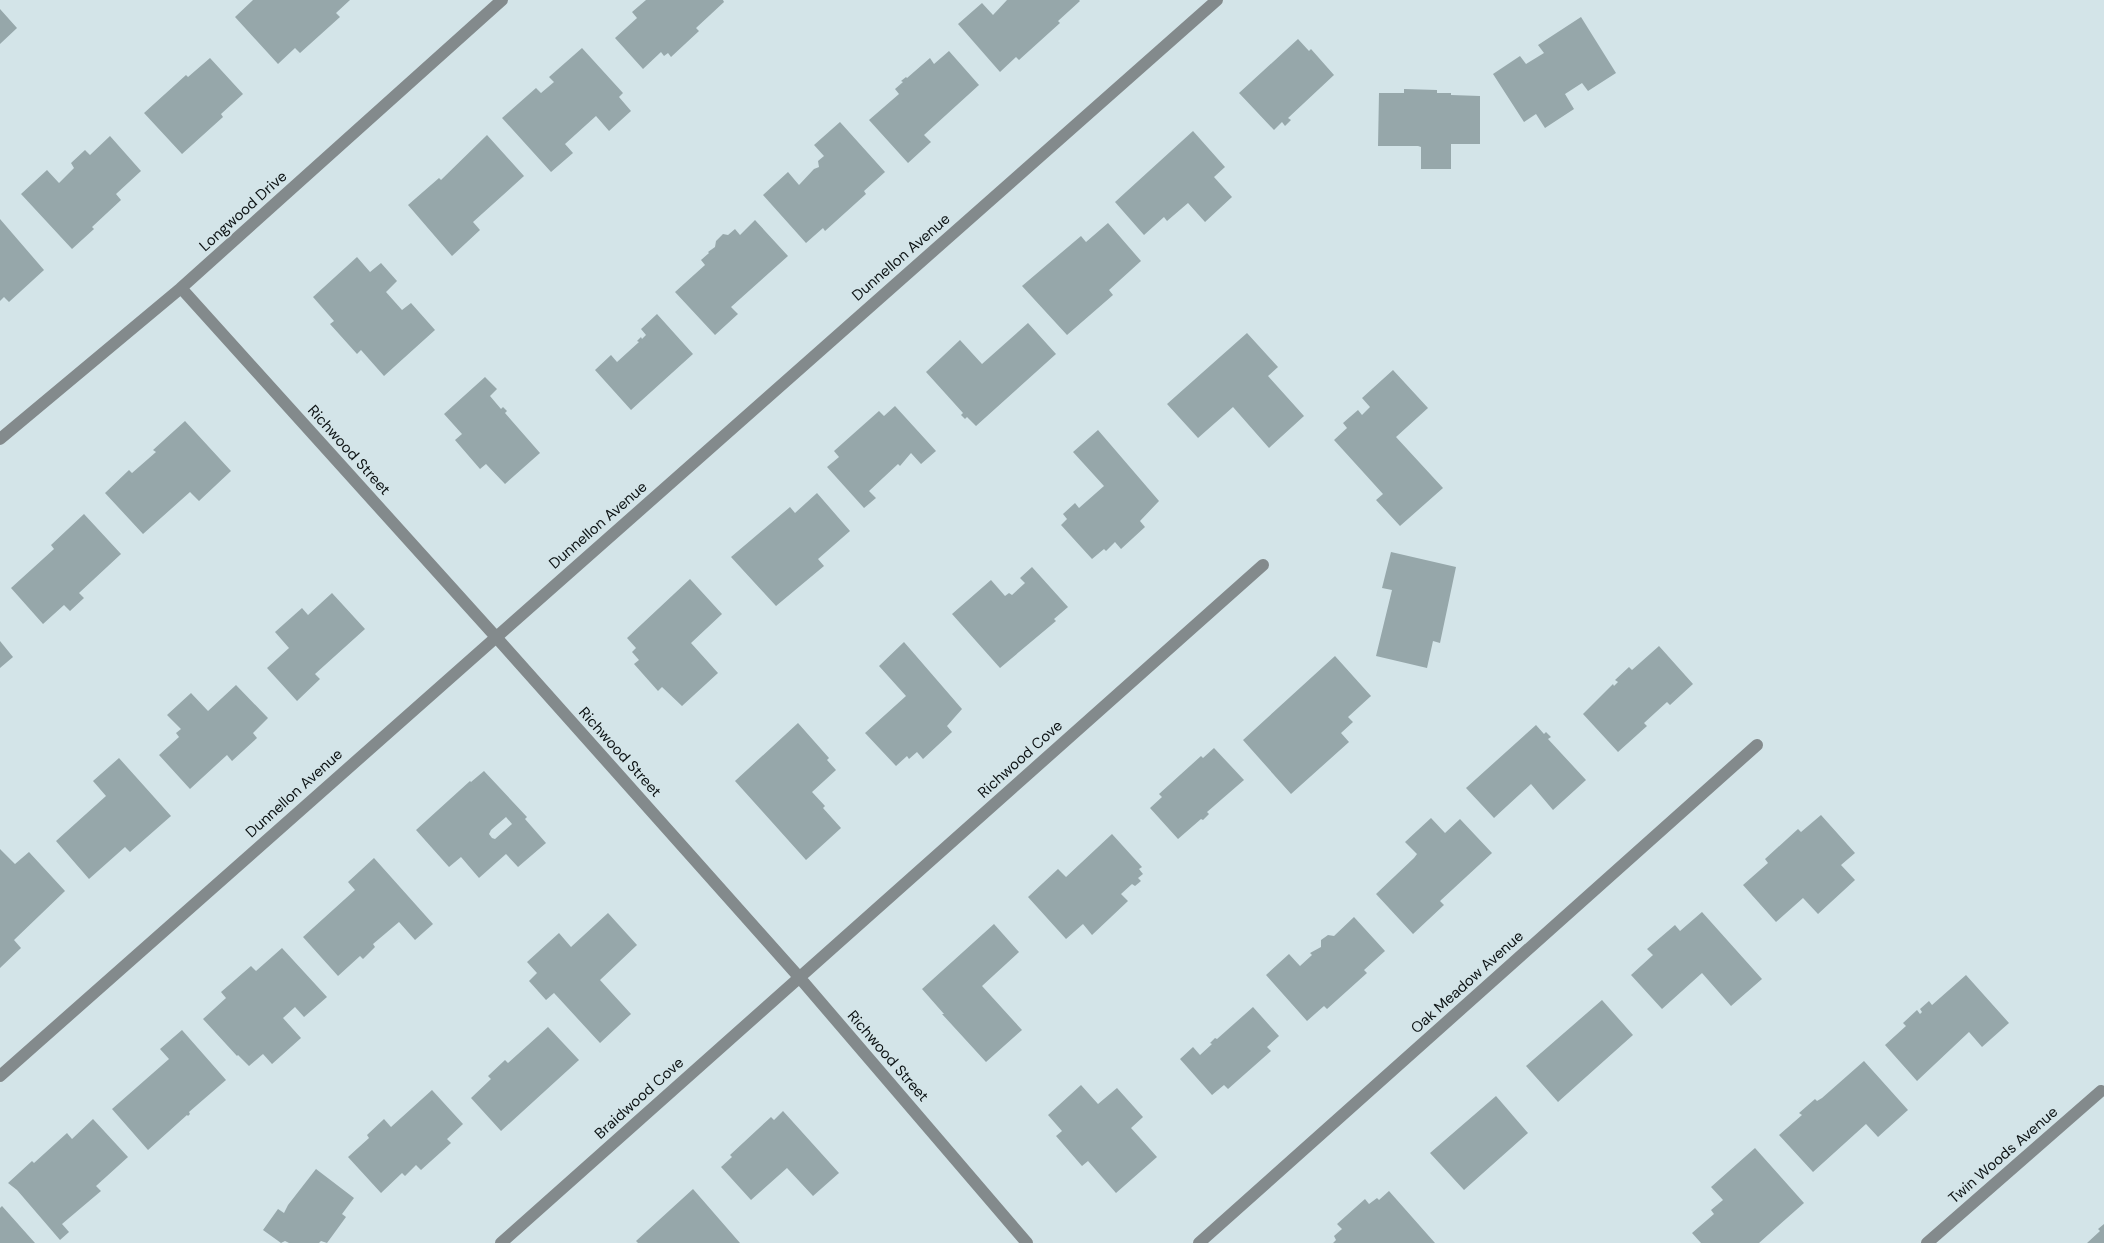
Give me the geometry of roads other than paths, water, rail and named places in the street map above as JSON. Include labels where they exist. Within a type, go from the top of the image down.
[{"type":"street","name":"Longwood Drive","points":[[0,439],[181,288],[502,0]]},
{"type":"street","name":"Dunnellon Avenue","points":[[0,1076],[1218,0]]},
{"type":"street","name":"Richwood Street","points":[[181,288],[799,977],[1027,1243]]},
{"type":"street","name":"Richwood Cove","points":[[799,977],[1263,565]]},
{"type":"street","name":"Oak Meadow Avenue","points":[[1199,1243],[1757,745]]},
{"type":"street","name":"Braidwood Cove","points":[[501,1243],[799,977]]},
{"type":"street","name":"Twin Woods Avenue","points":[[1927,1243],[2101,1091]]}]
